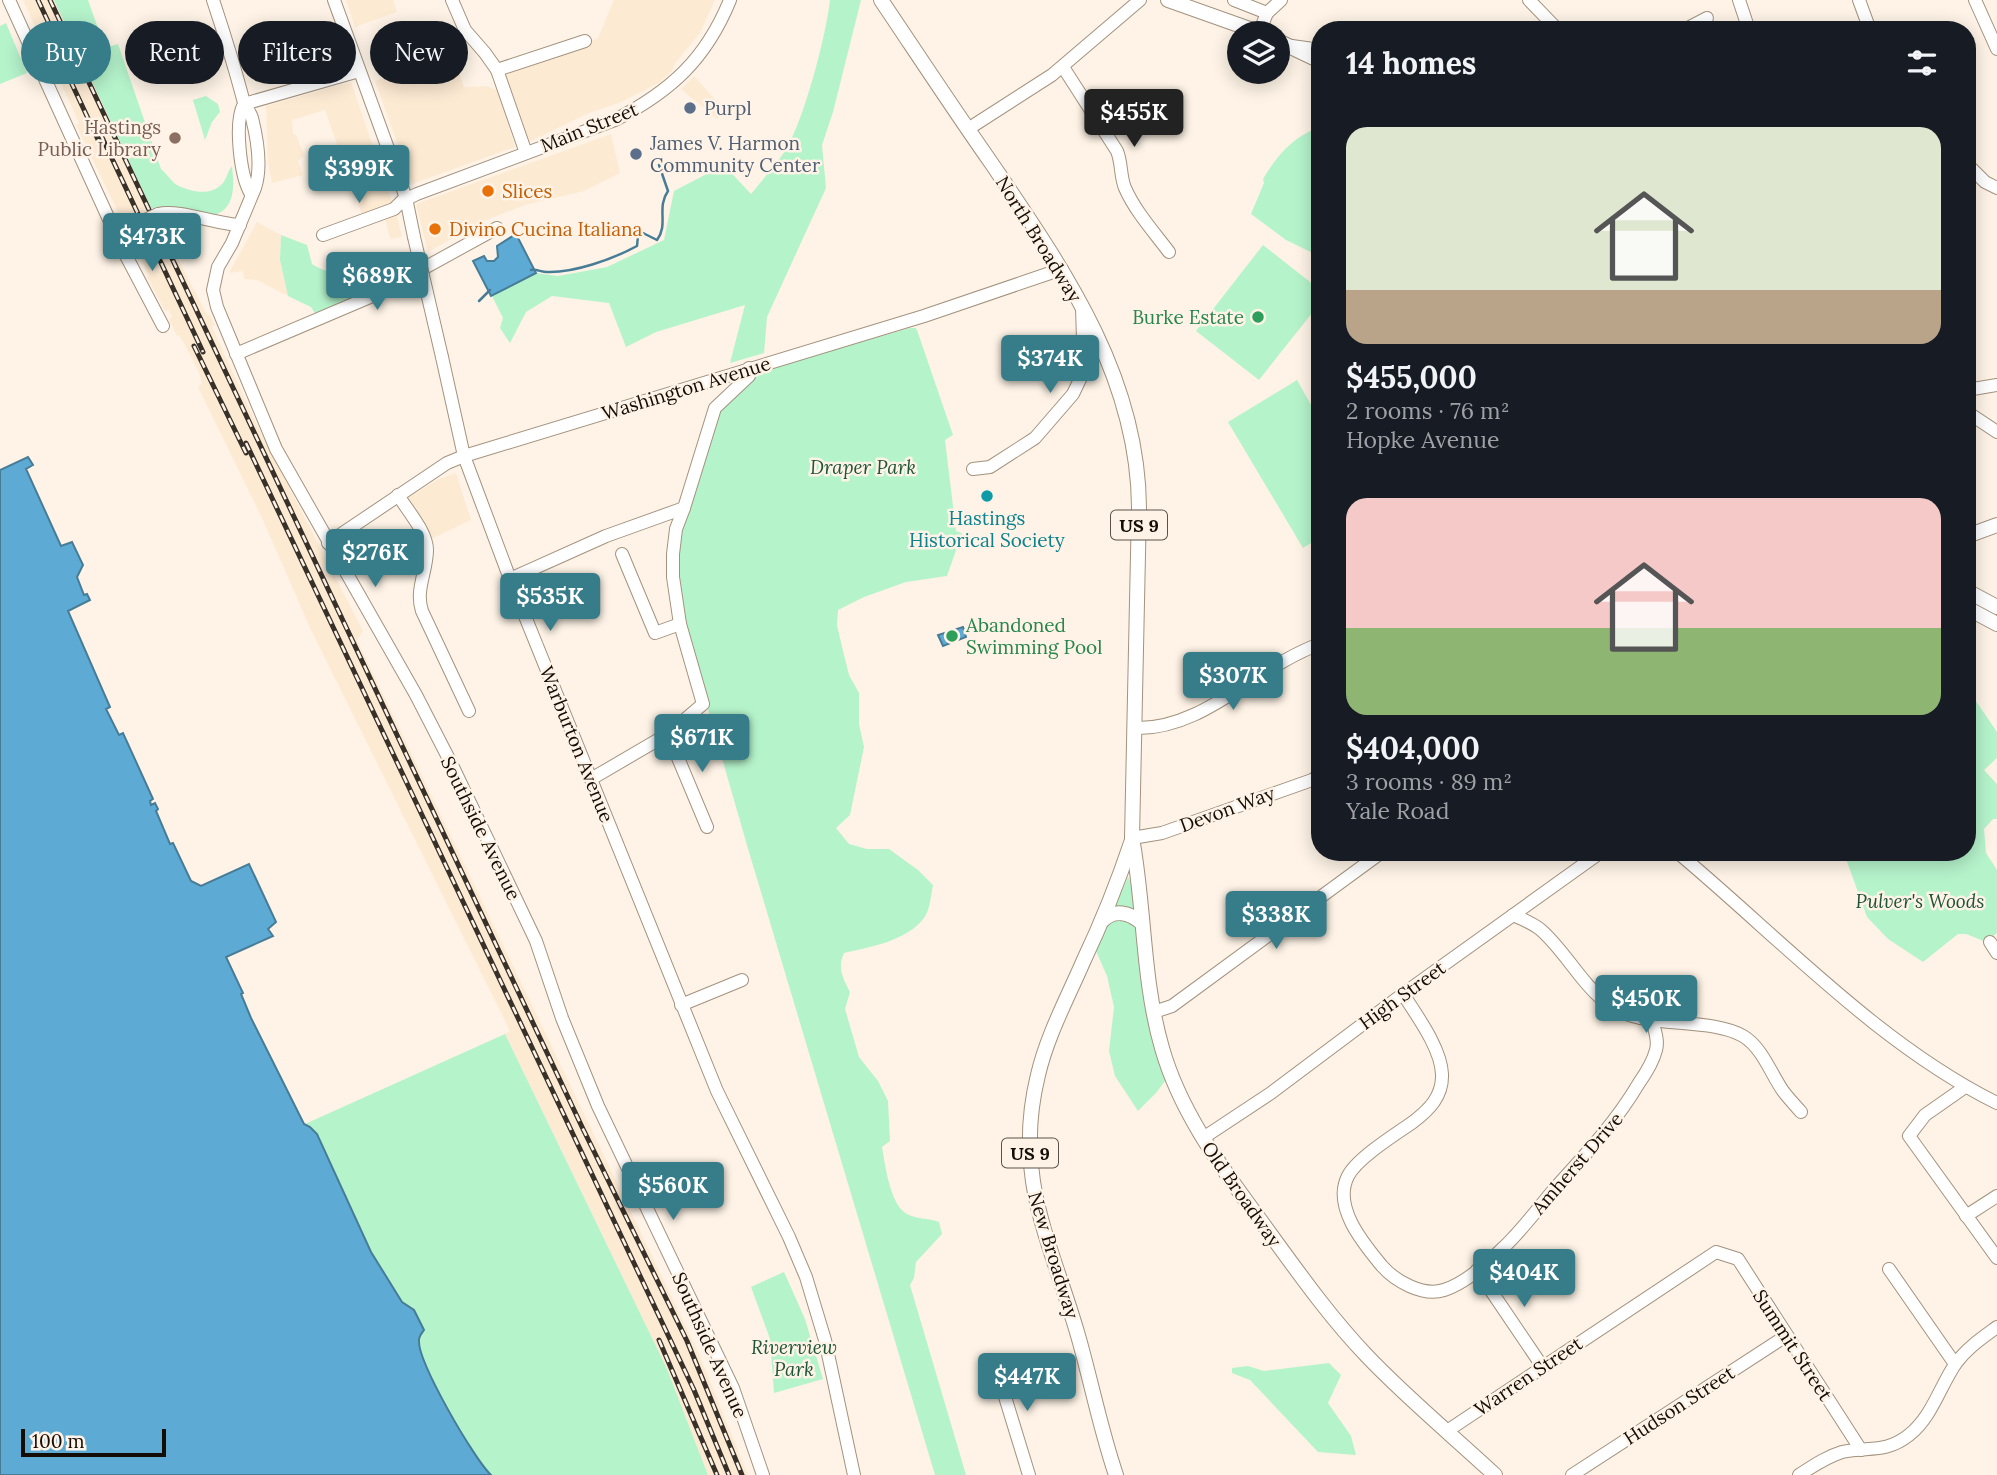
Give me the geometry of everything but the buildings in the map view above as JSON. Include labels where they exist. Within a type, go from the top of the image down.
[{"type":"main road","name":"North Broadway","points":[[881,0],[1062,269],[1082,306],[1129,417],[1136,455],[1139,514],[1132,838]]},
{"type":"main road","points":[[1168,0],[1227,21]]},
{"type":"main road","points":[[1290,47],[1311,57]]},
{"type":"main road","points":[[1976,533],[1997,525]]},
{"type":"main road","points":[[1976,596],[1997,607]]},
{"type":"main road","points":[[1976,613],[1997,624]]},
{"type":"main road","name":"New Broadway","points":[[1116,1475],[1073,1317],[1039,1216],[1031,1178],[1030,1151],[1033,1097],[1042,1060],[1102,921],[1132,838]]},
{"type":"main road","name":"Old Broadway","points":[[1132,838],[1138,870],[1148,981],[1162,1048],[1175,1085],[1203,1138],[1332,1316],[1380,1369],[1495,1475]]},
{"type":"main road","points":[[1102,921],[1107,916],[1121,913],[1131,915],[1142,922]]},
{"type":"street","points":[[9,0],[118,232],[140,287],[163,326]]},
{"type":"street","points":[[213,0],[235,66],[244,104],[359,71]]},
{"type":"street","name":"Warburton Avenue","points":[[334,0],[406,198],[464,456],[510,579],[681,1005],[717,1091],[789,1237],[809,1287],[825,1340],[854,1475]]},
{"type":"street","points":[[452,0],[465,30],[497,70],[526,153]]},
{"type":"street","name":"Main Street","points":[[323,235],[394,209],[406,198],[615,120],[663,92],[704,50],[730,0]]},
{"type":"street","points":[[968,129],[1063,67],[1140,0]]},
{"type":"street","points":[[1234,0],[1267,13]]},
{"type":"street","points":[[1264,21],[1267,13],[1281,0]]},
{"type":"street","points":[[1529,0],[1549,21]]},
{"type":"street","points":[[1739,0],[1746,21]]},
{"type":"street","points":[[1859,0],[1867,21]]},
{"type":"street","points":[[1975,0],[1997,49]]},
{"type":"street","points":[[1701,21],[1707,18]]},
{"type":"street","points":[[497,70],[584,41]]},
{"type":"street","points":[[1290,44],[1311,48]]},
{"type":"street","points":[[1063,67],[1117,151],[1121,160],[1122,181],[1131,199],[1169,252]]},
{"type":"street","name":"Southside Avenue","points":[[244,104],[238,119],[243,173],[251,194],[240,225],[218,267],[213,290],[217,307],[276,449],[416,695],[536,941],[562,1018],[598,1106],[733,1388],[762,1475]]},
{"type":"street","points":[[1976,172],[1985,182],[1997,187]]},
{"type":"street","points":[[118,232],[158,214],[171,213],[224,225],[240,225]]},
{"type":"street","points":[[236,354],[377,294],[497,228]]},
{"type":"street","name":"Washington Avenue","points":[[328,543],[447,463],[464,456],[924,316],[1062,269]]},
{"type":"street","points":[[973,469],[990,467],[1035,438],[1073,394],[1084,371],[1082,306]]},
{"type":"street","points":[[591,779],[668,734],[703,704],[680,624],[673,554],[676,529],[715,408],[749,376],[750,368]]},
{"type":"street","points":[[1976,389],[1997,386]]},
{"type":"street","points":[[1976,418],[1997,432]]},
{"type":"street","points":[[398,495],[427,547],[420,585],[419,602],[422,611],[470,711]]},
{"type":"street","points":[[510,579],[606,536],[684,508]]},
{"type":"street","points":[[622,554],[655,634],[680,624]]},
{"type":"street","points":[[1135,728],[1154,729],[1166,726],[1211,706],[1276,663],[1311,646]]},
{"type":"street","points":[[668,734],[707,827]]},
{"type":"street","name":"Devon Way","points":[[1132,838],[1162,833],[1311,784]]},
{"type":"street","points":[[1154,1013],[1172,1006],[1365,861]]},
{"type":"street","name":"High Street","points":[[1203,1138],[1271,1093],[1588,861]]},
{"type":"street","points":[[1687,861],[1878,1025],[1934,1068],[1997,1103]]},
{"type":"street","points":[[1513,915],[1541,930],[1609,1006],[1625,1013],[1730,1031],[1744,1036],[1755,1046],[1784,1092],[1801,1112]]},
{"type":"street","points":[[681,1005],[742,980]]},
{"type":"street","name":"Amherst Drive","points":[[1403,994],[1427,1032],[1439,1060],[1441,1087],[1430,1109],[1375,1150],[1348,1176],[1345,1204],[1356,1230],[1384,1268],[1410,1287],[1434,1292],[1444,1290],[1469,1277],[1504,1247],[1622,1112],[1656,1051],[1657,1042],[1652,1019]]},
{"type":"street","points":[[1965,1087],[1925,1115],[1909,1136],[1997,1258]]},
{"type":"street","points":[[1966,1216],[1997,1196]]},
{"type":"street","name":"Warren Street","points":[[1447,1431],[1716,1252]]},
{"type":"street","name":"Summit Street","points":[[1716,1252],[1738,1259],[1861,1450]]},
{"type":"street","points":[[1889,1269],[1955,1364]]},
{"type":"street","points":[[1478,1270],[1542,1366]]},
{"type":"street","points":[[1799,1475],[1824,1459],[1844,1452],[1873,1451],[1896,1444],[1910,1434],[1921,1423],[1964,1353],[1995,1334]]},
{"type":"street","name":"Hudson Street","points":[[1572,1475],[1786,1336]]},
{"type":"street","points":[[993,1361],[1028,1475]]},
{"type":"shaded area","points":[[23,0],[54,0],[64,21],[33,21]]},
{"type":"shaded area","points":[[346,0],[393,0],[397,12],[356,27],[356,21],[353,21]]},
{"type":"shaded area","points":[[614,0],[715,0],[700,33],[672,71],[659,83],[527,143],[505,75],[598,38]]},
{"type":"shaded area","points":[[694,76],[725,111],[717,119],[681,89]]},
{"type":"shaded area","points":[[61,84],[93,84],[151,207],[207,315],[210,315],[215,325],[212,327],[256,423],[363,631],[357,640],[699,1354],[748,1475],[708,1475],[667,1369],[505,1034],[510,1031],[311,630],[262,518],[198,387],[202,383],[199,373],[184,343],[179,335],[177,336],[169,319],[172,317],[169,310],[165,311],[147,277],[149,276],[76,125],[79,123]]},
{"type":"shaded area","points":[[352,84],[402,237],[390,239],[383,208],[362,215],[325,110],[292,120],[293,134],[296,135],[304,155],[298,161],[303,175],[272,183],[268,162],[266,106]]},
{"type":"shaded area","points":[[376,84],[463,84],[464,87],[487,86],[498,91],[515,147],[412,184]]},
{"type":"shaded area","points":[[611,134],[620,173],[584,191],[525,205],[484,221],[428,252],[416,204]]},
{"type":"shaded area","points":[[257,222],[281,235],[280,260],[288,296],[257,280],[244,279],[243,271],[229,273]]},
{"type":"shaded area","points":[[456,473],[471,520],[429,540],[404,500],[439,479]]},
{"type":"green space","points":[[54,0],[88,0],[95,21],[64,21]]},
{"type":"green space","points":[[830,0],[861,0],[822,145],[826,188],[767,317],[764,353],[730,363],[745,305],[656,332],[626,347],[609,303],[552,296],[526,312],[510,343],[500,328],[503,318],[492,296],[536,273],[558,276],[607,267],[664,240],[674,191],[724,165],[751,194],[785,151],[799,120],[819,56]]},
{"type":"green space","points":[[6,23],[21,59],[21,75],[0,84],[0,26]]},
{"type":"green space","points":[[118,44],[125,64],[125,84],[132,84],[161,169],[173,182],[194,191],[211,191],[223,183],[232,166],[230,201],[227,207],[215,215],[171,207],[151,208],[93,84],[111,84],[111,46]]},
{"type":"green space","points":[[206,96],[218,104],[220,112],[212,122],[205,140],[193,100]]},
{"type":"green space","points":[[1311,130],[1311,252],[1286,240],[1251,214],[1264,183],[1263,179],[1274,162],[1293,142]]},
{"type":"green space","points":[[281,235],[307,245],[312,264],[334,273],[363,268],[393,254],[398,280],[316,315],[311,307],[288,296],[280,260]]},
{"type":"green space","name":"Burke Estate","points":[[1263,245],[1311,283],[1311,314],[1259,380],[1196,331]]},
{"type":"green space","name":"Draper Park","points":[[916,328],[953,435],[945,440],[956,531],[962,533],[947,576],[906,582],[864,597],[838,610],[837,625],[849,675],[859,693],[859,724],[864,747],[850,815],[836,828],[849,844],[867,849],[889,849],[918,870],[933,885],[928,911],[917,926],[898,938],[844,953],[841,968],[850,992],[845,1009],[859,1057],[878,1081],[888,1101],[890,1141],[882,1147],[892,1193],[907,1214],[939,1222],[942,1234],[916,1262],[914,1278],[910,1285],[966,1475],[935,1475],[683,623],[677,555],[679,535],[710,433],[724,403],[756,372]]},
{"type":"green space","points":[[1297,380],[1311,405],[1311,543],[1303,548],[1228,422]]},
{"type":"green space","name":"Pulver's Woods","points":[[1976,701],[1997,732],[1997,758],[1984,770],[1997,784],[1997,819],[1993,819],[1984,829],[1986,853],[1997,870],[1997,933],[1986,942],[1966,934],[1958,934],[1923,962],[1888,939],[1867,917],[1847,861],[1976,861]]},
{"type":"green space","points":[[1128,877],[1135,890],[1168,1077],[1138,1111],[1115,1076],[1109,1051],[1114,1007],[1107,976],[1096,951]]},
{"type":"green space","points":[[505,1034],[667,1369],[708,1475],[491,1475],[460,1434],[439,1396],[419,1345],[423,1327],[414,1310],[403,1302],[371,1252],[317,1134],[305,1124]]},
{"type":"green space","name":"Riverview Park","points":[[784,1272],[805,1319],[823,1379],[774,1393],[770,1339],[751,1287]]},
{"type":"green space","points":[[1329,1363],[1341,1375],[1328,1403],[1351,1436],[1356,1455],[1318,1452],[1250,1380],[1232,1373],[1232,1368],[1248,1366],[1264,1371]]},
{"type":"water","points":[[516,234],[536,273],[491,296],[473,261],[484,256],[487,261],[494,261],[498,257],[497,246]]},
{"type":"water","points":[[28,457],[33,465],[26,469],[61,546],[72,542],[83,565],[77,577],[84,595],[87,594],[90,600],[68,611],[110,707],[106,709],[119,735],[123,733],[153,799],[150,801],[151,805],[155,803],[170,844],[173,843],[191,881],[201,886],[249,864],[276,922],[268,929],[273,936],[226,957],[251,1018],[304,1124],[317,1134],[371,1252],[402,1302],[414,1310],[424,1330],[419,1339],[421,1351],[436,1388],[472,1450],[491,1475],[0,1475],[0,470]]},
{"type":"water","name":"Abandoned Swimming Pool","points":[[963,627],[966,637],[943,646],[938,635]]},
{"type":"waterway","points":[[531,270],[558,272],[593,264],[637,246],[638,236],[643,233],[657,240],[662,228],[663,204],[668,191],[659,165]]},
{"type":"waterway","points":[[479,301],[490,290]]},
{"type":"railway","points":[[38,0],[48,21]]},
{"type":"railway","points":[[50,0],[583,1129],[687,1341],[742,1475]]},
{"type":"railway","points":[[72,84],[101,146]]},
{"type":"railway","points":[[100,133],[203,352]]},
{"type":"railway","points":[[194,346],[246,453]]},
{"type":"railway","points":[[246,443],[694,1390],[729,1475]]},
{"type":"railway","points":[[659,1340],[717,1475]]},
{"type":"place","name":"Purpl","points":[[690,108]]},
{"type":"place","name":"Hastings Public Library","points":[[175,138]]},
{"type":"place","name":"James V. Harmon Community Center","points":[[636,154]]},
{"type":"place","name":"Slices","points":[[488,191]]},
{"type":"place","name":"Divino Cucina Italiana","points":[[435,229]]},
{"type":"place","name":"Burke Estate","points":[[1258,317]]},
{"type":"place","name":"Hastings Historical Society","points":[[987,496]]},
{"type":"place","name":"Abandoned Swimming Pool","points":[[952,636]]}]
